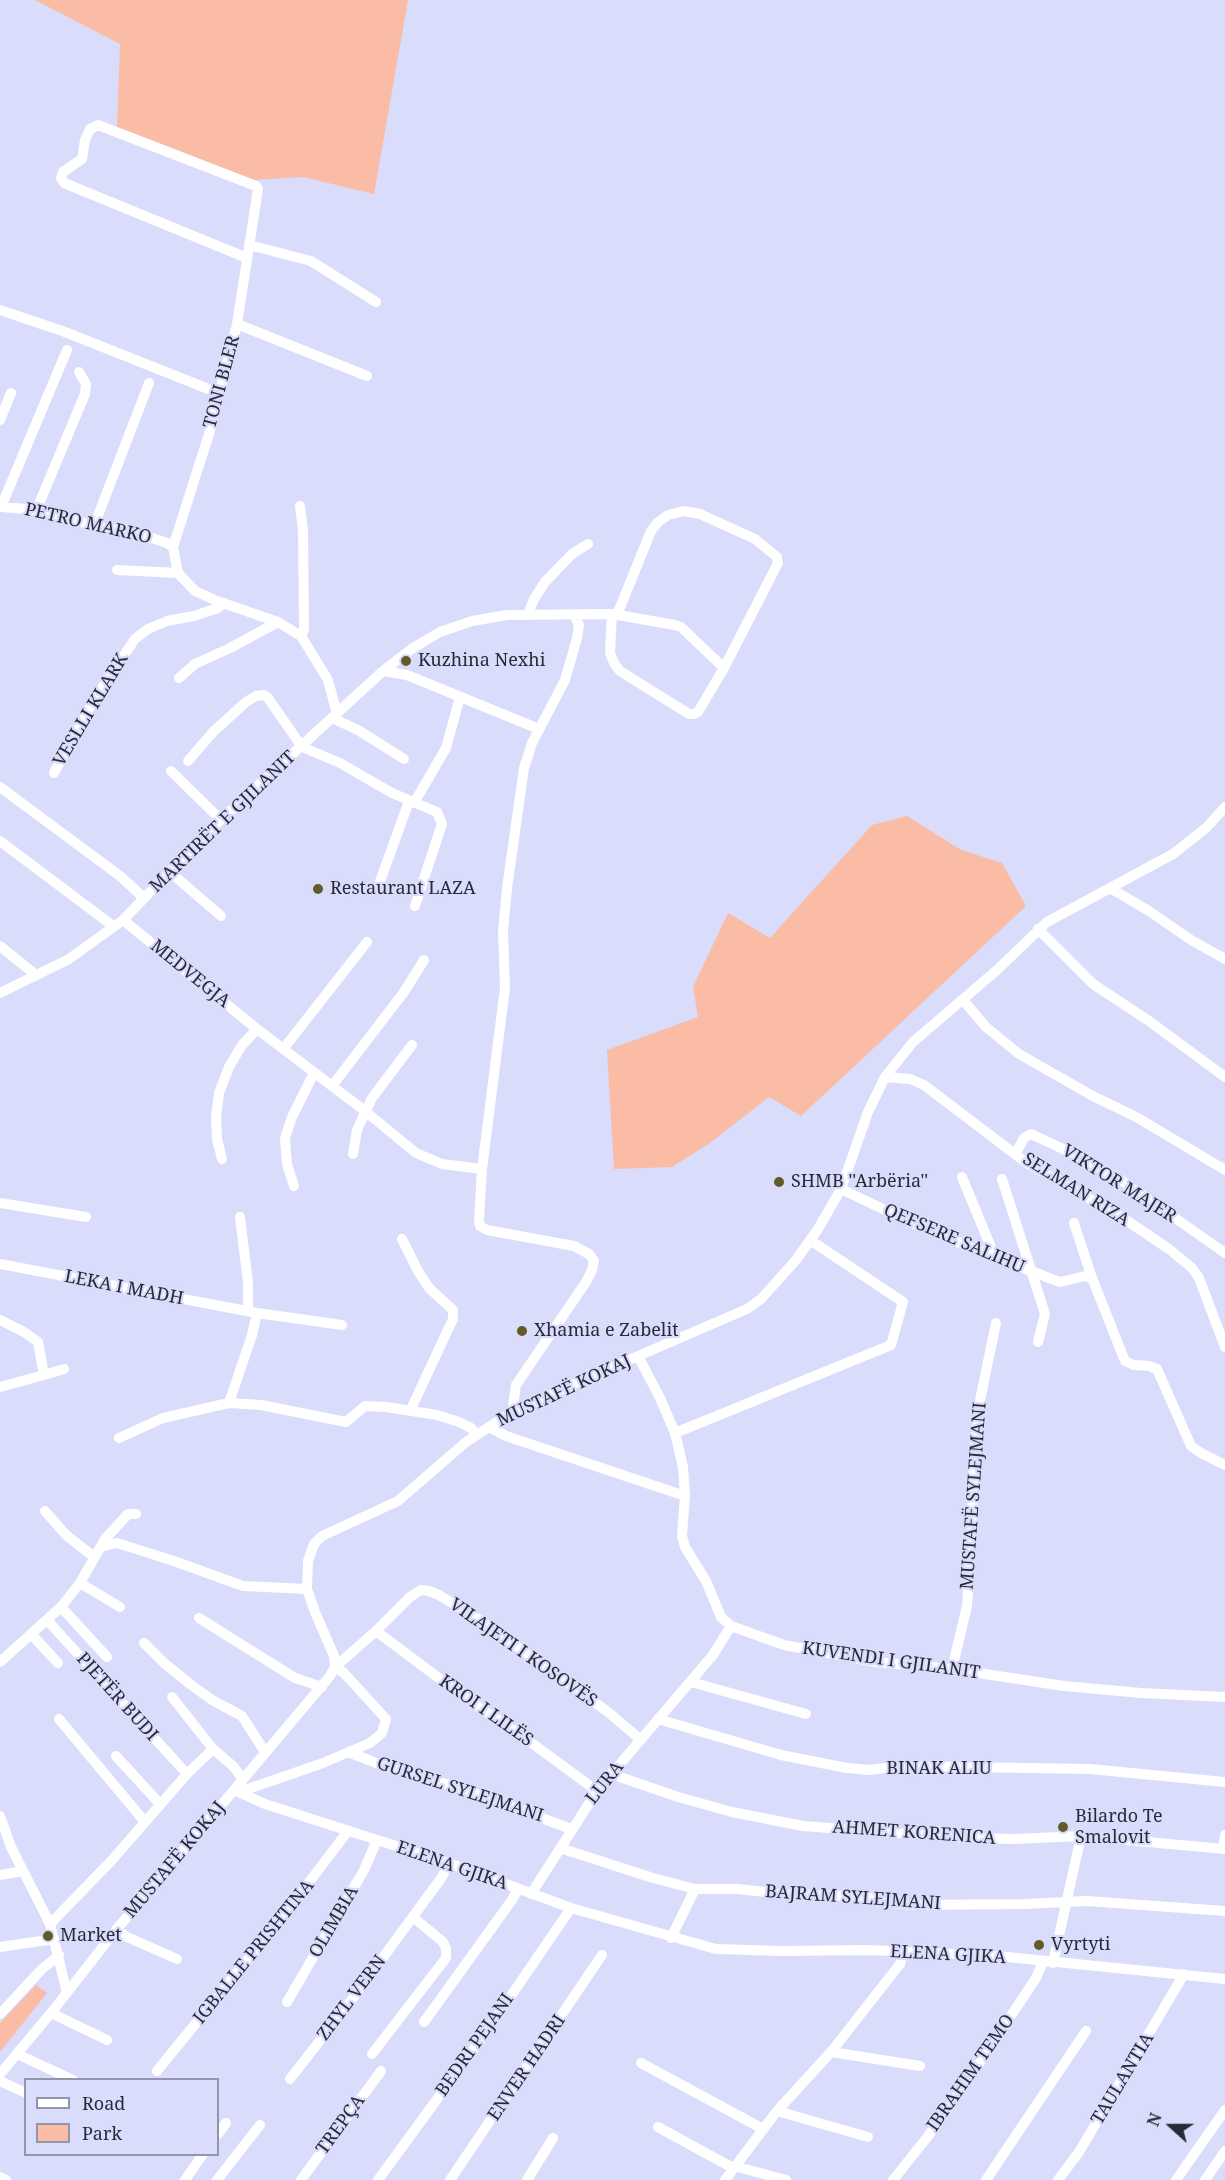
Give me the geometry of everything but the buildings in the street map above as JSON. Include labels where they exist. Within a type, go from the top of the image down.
[{"type":"street","points":[[237,324],[248,258],[258,189],[252,183],[98,125],[90,129],[80,162],[63,172],[61,178],[64,183],[248,258]]},
{"type":"street","points":[[249,245],[311,261],[376,302]]},
{"type":"street","points":[[0,310],[65,332],[220,394]]},
{"type":"street","name":"TONI BLER","points":[[172,547],[220,394],[237,324],[367,376]]},
{"type":"street","name":"PETRO MARKO","points":[[67,350],[1,507],[36,511],[94,526],[137,533],[167,543],[172,547]]},
{"type":"street","points":[[36,511],[85,394],[86,384],[79,372]]},
{"type":"street","points":[[94,526],[149,383]]},
{"type":"street","points":[[0,420],[11,393]]},
{"type":"street","points":[[300,506],[303,531],[304,630],[301,636]]},
{"type":"street","points":[[684,511],[700,514],[755,539],[777,557],[778,562],[724,668],[698,712],[694,714],[688,714],[620,671],[610,653],[614,615],[651,531],[668,515],[684,511]]},
{"type":"street","points":[[528,614],[545,582],[572,554],[588,544]]},
{"type":"street","points":[[172,547],[178,573],[195,591],[278,622],[301,636],[328,680],[334,716],[404,759]]},
{"type":"street","points":[[117,570],[178,573]]},
{"type":"street","name":"VESLLI KLARK","points":[[54,773],[99,690],[135,639],[148,629],[167,621],[194,616],[218,608],[224,603]]},
{"type":"street","name":"MARTIRËT E GJILANIT","points":[[0,993],[69,959],[123,920],[221,820],[383,671],[413,648],[440,632],[472,621],[528,614],[614,615],[681,627],[724,668]]},
{"type":"street","points":[[512,1412],[516,1385],[586,1282],[594,1261],[589,1254],[574,1246],[487,1230],[480,1226],[478,1220],[482,1169],[505,988],[503,931],[507,888],[524,768],[532,743],[568,672],[579,624],[574,615]]},
{"type":"street","points":[[179,678],[195,664],[278,622]]},
{"type":"street","points":[[383,671],[407,675],[539,729]]},
{"type":"street","name":"MARTIRËT E GJILANIT","points":[[188,761],[213,732],[246,702],[256,696],[264,695],[302,747]]},
{"type":"street","points":[[378,887],[412,802],[446,748],[460,697]]},
{"type":"street","points":[[302,747],[340,763],[412,802],[437,812],[442,824],[415,906]]},
{"type":"street","points":[[171,771],[221,820]]},
{"type":"street","name":"MARTIRËT E GJILANIT","points":[[0,787],[120,876],[144,898]]},
{"type":"street","points":[[841,1190],[868,1112],[885,1077],[913,1042],[998,970],[1038,929],[1071,908],[1173,854],[1206,828],[1225,807]]},
{"type":"street","points":[[0,841],[113,926]]},
{"type":"street","points":[[170,872],[221,916]]},
{"type":"street","points":[[1110,888],[1225,959]]},
{"type":"street","name":"MEDVEGJA","points":[[123,920],[257,1029],[416,1153],[442,1164],[482,1169]]},
{"type":"street","points":[[1038,929],[1093,984],[1149,1021],[1225,1077]]},
{"type":"street","points":[[284,1048],[367,942]]},
{"type":"street","points":[[0,946],[36,975]]},
{"type":"street","points":[[332,1086],[404,992],[424,960]]},
{"type":"street","points":[[963,1000],[986,1027],[1019,1054],[1091,1095],[1138,1118],[1225,1170]]},
{"type":"street","points":[[222,1159],[217,1139],[216,1118],[219,1093],[242,1045],[257,1029]]},
{"type":"street","points":[[353,1154],[357,1130],[372,1098],[412,1045]]},
{"type":"street","points":[[294,1186],[287,1164],[285,1138],[291,1117],[314,1073]]},
{"type":"street","name":"SELMAN RIZA","points":[[885,1077],[910,1079],[924,1085],[1046,1175],[1120,1216],[1192,1268],[1199,1278],[1225,1347]]},
{"type":"street","name":"VIKTOR MAJER","points":[[1016,1153],[1024,1138],[1031,1134],[1078,1156],[1118,1178],[1225,1253]]},
{"type":"street","points":[[962,1177],[995,1257]]},
{"type":"street","points":[[1002,1179],[1045,1314],[1038,1342]]},
{"type":"street","name":"MUSTAFË KOKAJ","points":[[334,1666],[334,1656],[307,1589],[308,1560],[314,1544],[322,1536],[398,1501],[477,1435],[512,1412],[747,1310],[776,1283],[810,1240],[841,1190]]},
{"type":"street","name":"QEFSERE SALIHU","points":[[841,1190],[925,1229],[1060,1282],[1085,1276],[1092,1278]]},
{"type":"street","points":[[0,1203],[86,1217]]},
{"type":"street","points":[[229,1403],[252,1335],[252,1312],[240,1217]]},
{"type":"street","points":[[1074,1223],[1092,1278],[1125,1361],[1157,1369],[1191,1446],[1225,1466]]},
{"type":"street","points":[[402,1239],[429,1288],[453,1310],[453,1319],[410,1411]]},
{"type":"street","points":[[675,1433],[891,1345],[903,1302],[810,1240]]},
{"type":"street","name":"LEKA I MADH","points":[[0,1264],[252,1312],[342,1325]]},
{"type":"street","points":[[0,1320],[38,1342],[44,1375]]},
{"type":"street","name":"MUSTAFË SYLEJMANI","points":[[952,1669],[967,1606],[978,1410],[996,1323]]},
{"type":"street","points":[[638,1356],[675,1433],[683,1467],[685,1496],[682,1536],[685,1547],[706,1581],[721,1617],[731,1626]]},
{"type":"street","points":[[0,1388],[64,1369]]},
{"type":"street","points":[[119,1438],[163,1418],[229,1403],[261,1405],[346,1422],[365,1406],[386,1407],[437,1415],[471,1428],[477,1435]]},
{"type":"street","points":[[489,1427],[506,1436],[685,1496]]},
{"type":"street","points":[[45,1511],[66,1535],[94,1557]]},
{"type":"street","points":[[0,1662],[61,1607],[80,1583],[105,1539],[128,1514],[136,1514]]},
{"type":"street","points":[[101,1547],[117,1543],[243,1586],[307,1589]]},
{"type":"street","points":[[80,1583],[120,1607]]},
{"type":"street","name":"VILAJETI I KOSOVËS","points":[[376,1631],[410,1598],[421,1590],[429,1591],[484,1623],[608,1712],[640,1740]]},
{"type":"street","points":[[61,1607],[107,1657]]},
{"type":"street","points":[[199,1618],[295,1678],[322,1687]]},
{"type":"street","name":"PJETËR BUDI","points":[[47,1620],[187,1774]]},
{"type":"street","name":"KUVENDI I GJILANIT","points":[[731,1626],[784,1645],[876,1662],[952,1669],[1064,1686],[1225,1697]]},
{"type":"street","name":"LURA","points":[[531,1894],[597,1791],[692,1682],[713,1655],[731,1626]]},
{"type":"street","name":"MUSTAFË KOKAJ","points":[[0,2074],[116,1930],[322,1687],[334,1666],[376,1631]]},
{"type":"street","name":"KROI I LILËS","points":[[376,1631],[597,1791]]},
{"type":"street","points":[[32,1635],[58,1663]]},
{"type":"street","points":[[144,1643],[190,1684],[212,1700],[242,1716],[265,1752]]},
{"type":"street","name":"MUSTAFË KOKAJ","points":[[234,1790],[248,1789],[348,1752],[370,1743],[382,1733],[386,1719],[344,1672],[334,1666]]},
{"type":"street","points":[[692,1682],[806,1714]]},
{"type":"street","points":[[172,1697],[213,1749],[233,1766],[243,1779]]},
{"type":"street","points":[[59,1719],[145,1822]]},
{"type":"street","name":"BINAK ALIU","points":[[658,1719],[781,1755],[847,1768],[869,1770],[901,1766],[1090,1769],[1225,1782]]},
{"type":"street","points":[[50,1924],[112,1860],[187,1774],[213,1749]]},
{"type":"street","name":"GURSEL SYLEJMANI","points":[[348,1752],[384,1766],[470,1791],[572,1829]]},
{"type":"street","points":[[116,1756],[160,1804]]},
{"type":"street","name":"AHMET KORENICA","points":[[612,1772],[678,1797],[732,1812],[803,1826],[963,1838],[1014,1839],[1081,1836],[1224,1849]]},
{"type":"street","name":"ELENA GJIKA","points":[[234,1790],[265,1804],[449,1863],[571,1908],[716,1949],[869,1950],[997,1956],[1048,1963],[1225,1979]]},
{"type":"street","points":[[1,1822],[22,1871],[50,1924],[67,1993]]},
{"type":"street","name":"IGBALLE PRISHTINA","points":[[157,2071],[284,1915],[348,1831]]},
{"type":"street","points":[[1224,1849],[1225,1834]]},
{"type":"street","name":"IBRAHIM TEMO","points":[[893,2180],[969,2079],[1048,1963],[1067,1902],[1081,1836]]},
{"type":"street","name":"OLIMBIA","points":[[287,2002],[364,1870],[377,1840]]},
{"type":"street","name":"BAJRAM SYLEJMANI","points":[[560,1848],[695,1889],[737,1889],[794,1895],[864,1896],[890,1903],[913,1905],[1087,1901],[1225,1911]]},
{"type":"street","name":"ZHYL VERN","points":[[290,2079],[413,1917],[442,1877],[449,1863]]},
{"type":"street","points":[[0,1875],[22,1871]]},
{"type":"street","points":[[424,2022],[519,1889]]},
{"type":"street","points":[[671,1938],[695,1889]]},
{"type":"street","name":"BEDRI PEJANI","points":[[378,2180],[487,2031],[571,1908]]},
{"type":"street","points":[[372,2054],[446,1958],[443,1942],[413,1917]]},
{"type":"street","name":"MUSTAFË KOKAJ","points":[[116,1930],[177,1959]]},
{"type":"street","points":[[0,1947],[54,1939]]},
{"type":"street","points":[[725,2180],[777,2111],[831,2052],[900,1964],[903,1953]]},
{"type":"street","points":[[0,2014],[42,1969],[59,1955]]},
{"type":"street","name":"ENVER HADRI","points":[[450,2180],[602,1955]]},
{"type":"street","name":"TAULANTIA","points":[[1058,2180],[1079,2152],[1184,1974]]},
{"type":"street","points":[[51,2013],[107,2040]]},
{"type":"street","points":[[986,2180],[1086,2031]]},
{"type":"street","points":[[831,2052],[920,2067]]},
{"type":"street","points":[[17,2054],[71,2078]]},
{"type":"street","points":[[641,2063],[763,2129]]},
{"type":"street","name":"TREPÇA","points":[[302,2180],[381,2071]]},
{"type":"street","points":[[0,2081],[24,2092]]},
{"type":"street","points":[[1176,2180],[1225,2110]]},
{"type":"street","points":[[777,2111],[868,2137]]},
{"type":"street","points":[[219,2133],[226,2123]]},
{"type":"street","points":[[217,2180],[260,2125]]},
{"type":"street","points":[[658,2127],[733,2167],[786,2180]]},
{"type":"street","points":[[527,2180],[553,2138]]},
{"type":"street","points":[[1205,2180],[1225,2151]]},
{"type":"street","points":[[185,2180],[202,2156]]},
{"type":"street","points":[[0,2177],[6,2180]]},
{"type":"green space","points":[[35,0],[408,0],[374,194],[303,177],[254,180],[117,127],[120,44]]},
{"type":"green space","points":[[907,816],[961,850],[1002,863],[1026,906],[801,1116],[769,1097],[710,1143],[672,1167],[614,1169],[607,1050],[698,1017],[693,987],[728,913],[770,938],[872,825]]},
{"type":"green space","points":[[36,1985],[47,1993],[0,2052],[0,2023]]},
{"type":"place","name":"Kuzhina Nexhi","points":[[406,661]]},
{"type":"place","name":"Restaurant LAZA","points":[[318,889]]},
{"type":"place","name":"SHMB ''Arbëria''","points":[[779,1182]]},
{"type":"place","name":"Xhamia e Zabelit","points":[[522,1331]]},
{"type":"place","name":"Bilardo Te Smalovit","points":[[1063,1827]]},
{"type":"place","name":"Market","points":[[48,1936]]},
{"type":"place","name":"Vyrtyti","points":[[1039,1945]]}]
